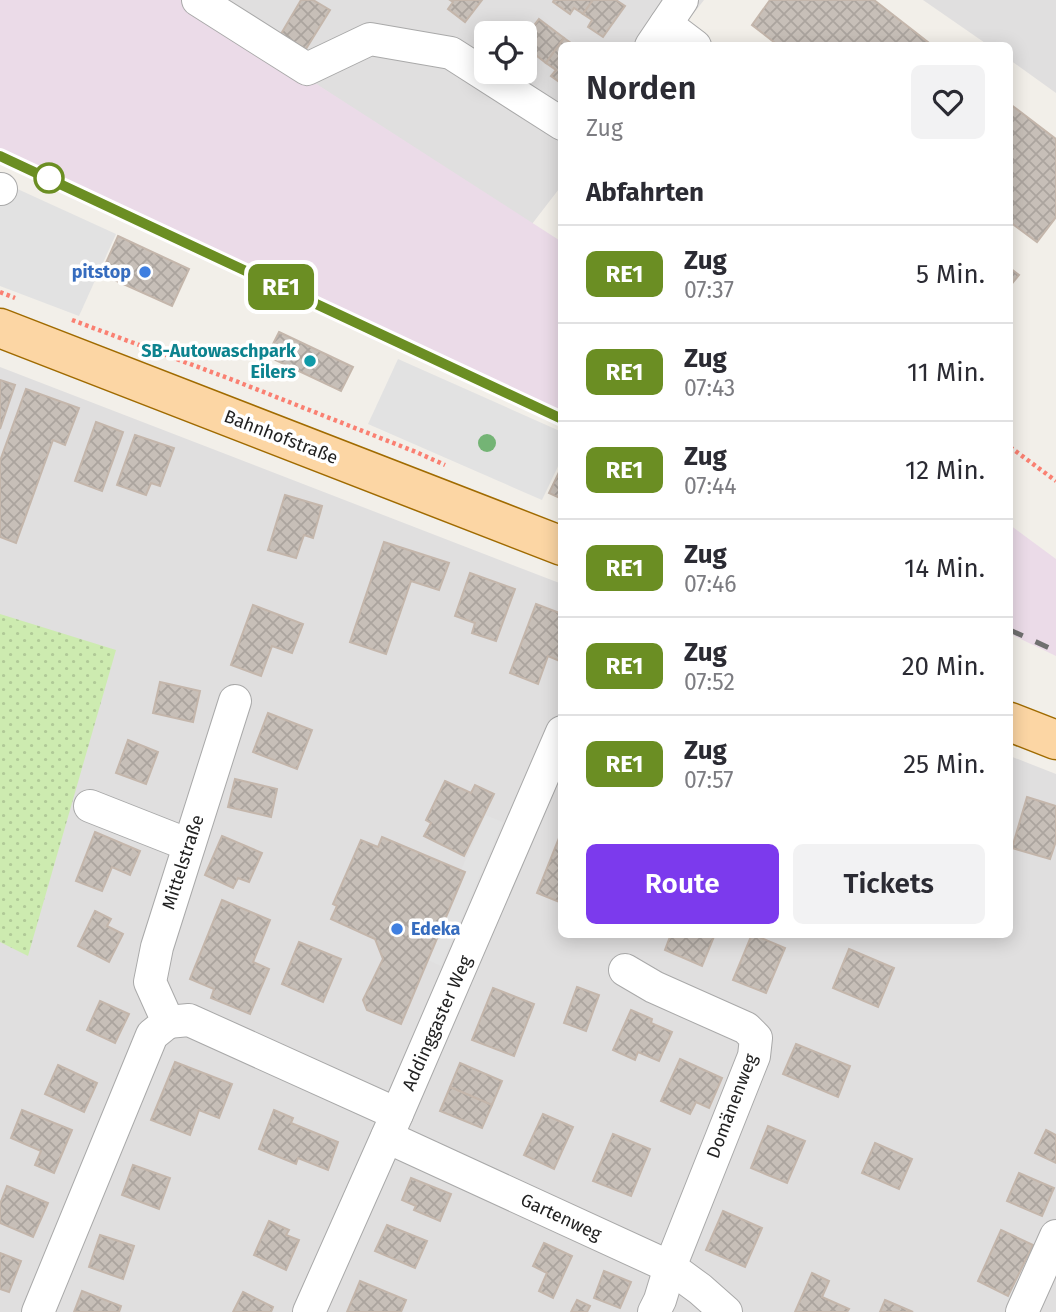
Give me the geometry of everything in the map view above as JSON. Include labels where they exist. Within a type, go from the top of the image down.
[{"type":"main road","name":"Bahnhofstraße","points":[[10,314],[558,544]]},
{"type":"main road","points":[[1013,723],[1056,740]]},
{"type":"street","points":[[198,0],[307,69],[370,39],[451,53],[558,121]]},
{"type":"street","points":[[665,16],[691,42]]},
{"type":"street","name":"Mittelstraße","points":[[168,1022],[150,982],[164,920],[235,701]]},
{"type":"street","name":"Addinggaster Weg","points":[[309,1312],[558,741]]},
{"type":"street","points":[[90,806],[189,845]]},
{"type":"street","name":"Domänenweg","points":[[625,970],[654,987],[746,1028],[756,1038],[754,1056],[654,1312]]},
{"type":"street","points":[[38,1312],[152,1035],[168,1022],[189,1020],[392,1126]]},
{"type":"street","name":"Gartenweg","points":[[392,1126],[670,1267],[726,1312]]},
{"type":"street","points":[[1022,1312],[1056,1236]]},
{"type":"path","points":[[0,292],[10,314]]},
{"type":"path","points":[[65,317],[233,380],[451,467]]},
{"type":"path","points":[[1013,449],[1056,481]]},
{"type":"shaded area","points":[[0,0],[186,0],[558,239],[558,423],[0,162]]},
{"type":"shaded area","points":[[186,0],[704,0],[671,42],[558,42],[558,190],[532,224]]},
{"type":"shaded area","points":[[923,0],[1056,0],[1056,93],[1013,62],[1013,42],[984,42]]},
{"type":"shaded area","points":[[0,181],[116,234],[79,316],[0,286]]},
{"type":"shaded area","points":[[398,359],[558,430],[558,466],[542,500],[368,424]]},
{"type":"shaded area","points":[[0,367],[558,582],[558,938],[1013,938],[1013,757],[1056,774],[1056,1312],[0,1312]]},
{"type":"shaded area","points":[[1013,527],[1056,559],[1056,656],[1013,635]]},
{"type":"shaded area","points":[[485,815],[503,822],[441,966],[428,960],[465,873],[461,870]]},
{"type":"green space","points":[[0,614],[116,650],[28,956],[0,942]]},
{"type":"building","points":[[301,0],[313,0],[330,10],[306,49],[281,34]]},
{"type":"building","points":[[450,0],[482,0],[465,22],[448,9],[453,2]]},
{"type":"building","points":[[593,0],[583,14],[574,8],[570,14],[553,2]]},
{"type":"building","points":[[593,0],[616,0],[625,6],[603,37],[588,27],[592,20],[583,14]]},
{"type":"building","points":[[770,0],[874,0],[928,42],[774,42],[752,25]]},
{"type":"building","points":[[539,19],[564,38],[558,42],[558,46],[546,63],[537,56]]},
{"type":"building","points":[[558,46],[558,81],[551,76],[556,70],[546,63]]},
{"type":"building","points":[[1013,106],[1056,139],[1056,217],[1037,242],[1013,224]]},
{"type":"building","name":"pitstop","points":[[118,236],[189,269],[172,306],[101,274]]},
{"type":"building","points":[[1013,270],[1019,275],[1013,282]]},
{"type":"building","name":"SB-Autowaschpark Eilers","points":[[279,332],[353,367],[341,391],[267,356]]},
{"type":"building","points":[[0,380],[15,385],[0,429]]},
{"type":"building","points":[[26,389],[79,408],[65,445],[53,440],[16,543],[0,537],[0,461]]},
{"type":"building","points":[[96,422],[123,432],[102,491],[75,481]]},
{"type":"building","points":[[135,435],[174,448],[160,486],[151,483],[146,495],[117,485]]},
{"type":"building","points":[[558,474],[558,497],[549,493]]},
{"type":"building","points":[[285,495],[322,506],[313,538],[304,535],[296,558],[268,550]]},
{"type":"building","points":[[384,542],[449,563],[439,590],[411,581],[386,654],[350,642]]},
{"type":"building","points":[[470,573],[515,589],[496,641],[472,633],[475,623],[455,616]]},
{"type":"building","points":[[536,604],[558,612],[558,660],[548,656],[538,684],[510,673]]},
{"type":"building","points":[[253,605],[303,624],[292,653],[272,646],[261,676],[231,665]]},
{"type":"building","points":[[160,682],[200,691],[193,722],[153,713]]},
{"type":"building","points":[[268,713],[312,730],[297,769],[253,752]]},
{"type":"building","points":[[128,740],[158,752],[146,784],[116,773]]},
{"type":"building","points":[[235,779],[277,789],[271,817],[228,807]]},
{"type":"building","points":[[445,781],[471,793],[475,785],[494,794],[464,856],[424,836],[431,823],[426,820]]},
{"type":"building","points":[[1027,797],[1056,806],[1056,841],[1050,859],[1013,848]]},
{"type":"building","points":[[95,832],[140,851],[130,875],[112,867],[102,891],[76,881]]},
{"type":"building","points":[[222,836],[262,853],[249,882],[238,878],[233,888],[205,875]]},
{"type":"building","name":"Edeka","points":[[382,837],[465,872],[401,1024],[367,1010],[363,1000],[383,959],[375,939],[331,919],[337,906],[333,904],[361,840],[378,847]]},
{"type":"building","points":[[558,840],[558,901],[537,893]]},
{"type":"building","points":[[222,900],[270,920],[253,962],[269,969],[250,1014],[211,998],[214,989],[190,979]]},
{"type":"building","points":[[95,911],[111,919],[107,926],[123,934],[109,962],[78,946]]},
{"type":"building","points":[[670,938],[713,938],[702,966],[665,950]]},
{"type":"building","points":[[750,938],[761,938],[785,948],[766,993],[733,980]]},
{"type":"building","points":[[299,942],[341,959],[323,1002],[282,984]]},
{"type":"building","points":[[849,949],[894,968],[878,1007],[833,988]]},
{"type":"building","points":[[577,987],[599,995],[586,1031],[564,1023]]},
{"type":"building","points":[[493,988],[534,1004],[514,1056],[472,1040]]},
{"type":"building","points":[[100,1001],[129,1014],[115,1043],[87,1030]]},
{"type":"building","points":[[631,1010],[672,1032],[659,1061],[638,1052],[635,1060],[613,1050]]},
{"type":"building","points":[[796,1044],[850,1066],[838,1097],[783,1074]]},
{"type":"building","points":[[680,1059],[722,1078],[709,1108],[696,1102],[690,1114],[661,1101]]},
{"type":"building","points":[[175,1062],[232,1084],[219,1118],[199,1110],[190,1135],[151,1120]]},
{"type":"building","points":[[460,1063],[502,1081],[492,1105],[450,1087]]},
{"type":"building","points":[[58,1065],[97,1083],[84,1112],[45,1094]]},
{"type":"building","points":[[450,1087],[492,1105],[482,1128],[440,1111]]},
{"type":"building","points":[[22,1110],[72,1130],[54,1173],[35,1165],[41,1151],[11,1138]]},
{"type":"building","points":[[274,1110],[293,1118],[291,1123],[338,1142],[328,1170],[298,1158],[296,1164],[259,1149]]},
{"type":"building","points":[[543,1114],[573,1127],[554,1169],[524,1155]]},
{"type":"building","points":[[768,1126],[805,1141],[787,1183],[751,1168]]},
{"type":"building","points":[[1046,1130],[1056,1135],[1056,1163],[1035,1153]]},
{"type":"building","points":[[613,1134],[650,1149],[631,1196],[593,1181]]},
{"type":"building","points":[[875,1143],[912,1159],[899,1189],[862,1173]]},
{"type":"building","points":[[133,1165],[170,1178],[159,1209],[122,1195]]},
{"type":"building","points":[[1019,1173],[1054,1188],[1042,1216],[1007,1201]]},
{"type":"building","points":[[411,1178],[451,1194],[440,1221],[414,1210],[416,1206],[402,1200]]},
{"type":"building","points":[[7,1186],[48,1203],[33,1237],[0,1223],[0,1204]]},
{"type":"building","points":[[723,1211],[762,1228],[745,1267],[706,1250]]},
{"type":"building","points":[[269,1221],[289,1230],[286,1235],[299,1240],[286,1270],[254,1255]]},
{"type":"building","points":[[387,1225],[427,1241],[415,1268],[375,1251]]},
{"type":"building","points":[[1001,1230],[1033,1245],[1008,1296],[978,1281]]},
{"type":"building","points":[[100,1235],[134,1246],[123,1279],[89,1267]]},
{"type":"building","points":[[544,1243],[572,1256],[553,1298],[539,1291],[547,1273],[533,1266]]},
{"type":"building","points":[[0,1253],[21,1261],[9,1292],[0,1289]]},
{"type":"building","points":[[604,1271],[631,1282],[620,1308],[594,1298]]},
{"type":"building","points":[[812,1273],[829,1281],[822,1297],[849,1309],[847,1312],[795,1312]]},
{"type":"building","points":[[360,1281],[406,1300],[401,1312],[347,1312]]},
{"type":"building","points":[[82,1291],[121,1306],[119,1312],[74,1312]]},
{"type":"building","points":[[243,1292],[273,1307],[271,1312],[233,1312]]},
{"type":"building","points":[[577,1300],[590,1306],[587,1312],[571,1312]]},
{"type":"building","points":[[885,1300],[913,1312],[880,1312]]},
{"type":"railway","points":[[0,156],[558,417]]},
{"type":"railway","points":[[1013,631],[1056,651]]},
{"type":"train","name":"RE1","points":[[0,156],[558,417]]},
{"type":"place","name":"pitstop","points":[[145,272]]},
{"type":"place","name":"SB-Autowaschpark Eilers","points":[[310,361]]},
{"type":"place","name":"Edeka","points":[[397,929]]}]
